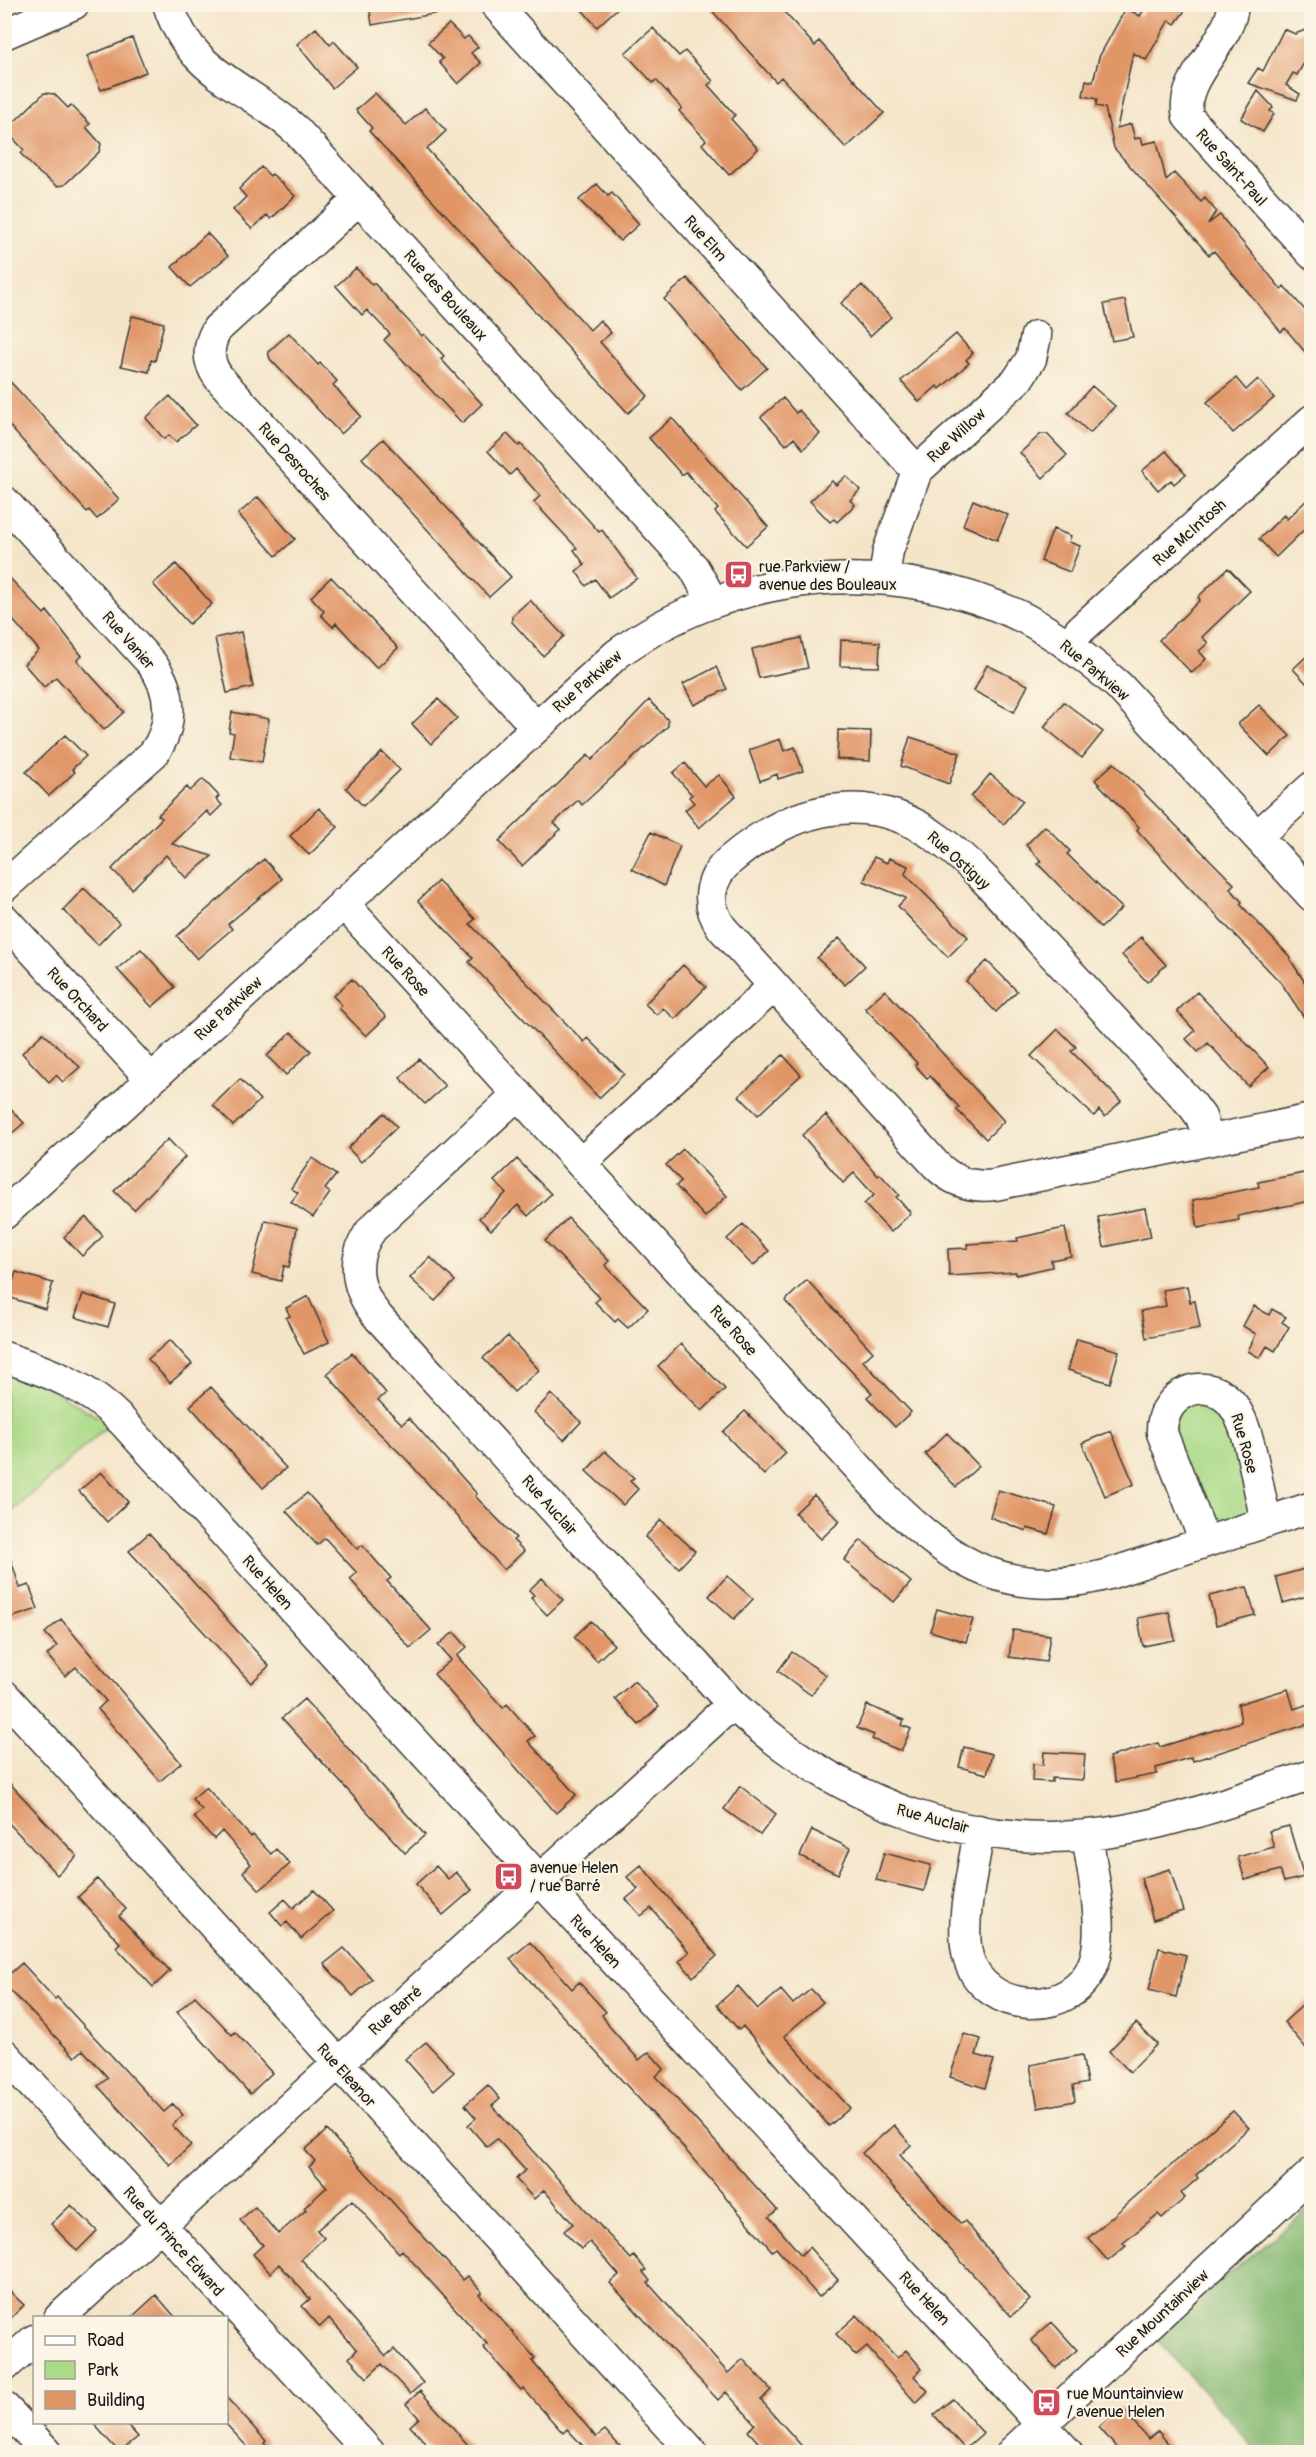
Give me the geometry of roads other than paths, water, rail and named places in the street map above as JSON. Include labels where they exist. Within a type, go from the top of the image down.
[{"type":"street","points":[[4,34],[74,4]]},
{"type":"street","name":"Rue des Bouleaux","points":[[168,4],[174,22],[196,56],[219,76],[287,122],[694,568],[713,602]]},
{"type":"street","name":"Rue Elm","points":[[495,4],[917,471]]},
{"type":"street","name":"Rue Saint-Paul","points":[[1233,4],[1229,20],[1188,95],[1188,117],[1311,254]]},
{"type":"street","name":"Rue Desroches","points":[[359,199],[217,329],[210,347],[212,367],[219,378],[535,726]]},
{"type":"street","name":"Rue Willow","points":[[884,579],[888,551],[917,471],[1018,379],[1030,359],[1036,336]]},
{"type":"street","name":"Rue McIntosh","points":[[1069,645],[1080,630],[1311,420]]},
{"type":"street","name":"Rue Vanier","points":[[4,501],[152,664],[165,687],[169,713],[162,739],[153,754],[4,887]]},
{"type":"street","name":"Rue Parkview","points":[[4,1214],[535,726],[627,647],[713,602],[782,583],[830,578],[884,579],[934,587],[992,604],[1028,620],[1069,645],[1094,664],[1138,706],[1311,896]]},
{"type":"street","points":[[1257,836],[1311,787]]},
{"type":"street","name":"Rue Ostiguy","points":[[1209,1140],[1201,1117],[1193,1106],[984,880],[942,841],[920,826],[897,816],[859,809],[833,809],[808,814],[784,823],[761,837],[726,863],[717,874],[710,895],[714,916],[936,1165],[949,1177],[963,1183],[995,1185],[1311,1119]]},
{"type":"street","name":"Rue Rose","points":[[343,903],[888,1500],[926,1536],[950,1554],[977,1568],[1005,1577],[1050,1583],[1094,1577],[1311,1507]]},
{"type":"street","name":"Rue Orchard","points":[[4,920],[151,1079]]},
{"type":"street","points":[[581,1163],[774,986]]},
{"type":"street","name":"Rue Auclair","points":[[519,1094],[372,1229],[358,1259],[357,1275],[361,1291],[379,1318],[732,1704],[787,1751],[850,1790],[912,1813],[979,1830],[1032,1835],[1087,1835],[1167,1821],[1311,1775]]},
{"type":"street","name":"Rue Helen","points":[[4,1357],[69,1380],[92,1394],[112,1411],[1067,2452]]},
{"type":"street","name":"Rue Rose","points":[[1205,1542],[1162,1433],[1162,1420],[1167,1408],[1187,1391],[1200,1389],[1213,1391],[1225,1397],[1234,1407],[1248,1445],[1267,1522]]},
{"type":"street","name":"Rue Eleanor","points":[[4,1695],[336,2064],[692,2452]]},
{"type":"street","name":"Rue Barré","points":[[61,2316],[732,1704]]},
{"type":"street","name":"Rue Auclair","points":[[979,1830],[967,1918],[969,1958],[975,1973],[989,1989],[1004,1998],[1040,2004],[1065,1996],[1084,1982],[1095,1961],[1098,1932],[1087,1835]]},
{"type":"street","name":"Rue du Prince Edward","points":[[4,2054],[369,2452]]},
{"type":"street","name":"Rue Mountainview","points":[[1012,2452],[1311,2173]]},
{"type":"street","points":[[4,2367],[33,2341]]},
{"type":"street","points":[[4,2407],[47,2452]]},
{"type":"place","name":"rue Parkview / avenue des Bouleaux","points":[[738,575]]},
{"type":"place","name":"avenue Helen / rue Barré","points":[[509,1876]]},
{"type":"place","name":"rue Mountainview / avenue Helen","points":[[1046,2402]]}]
